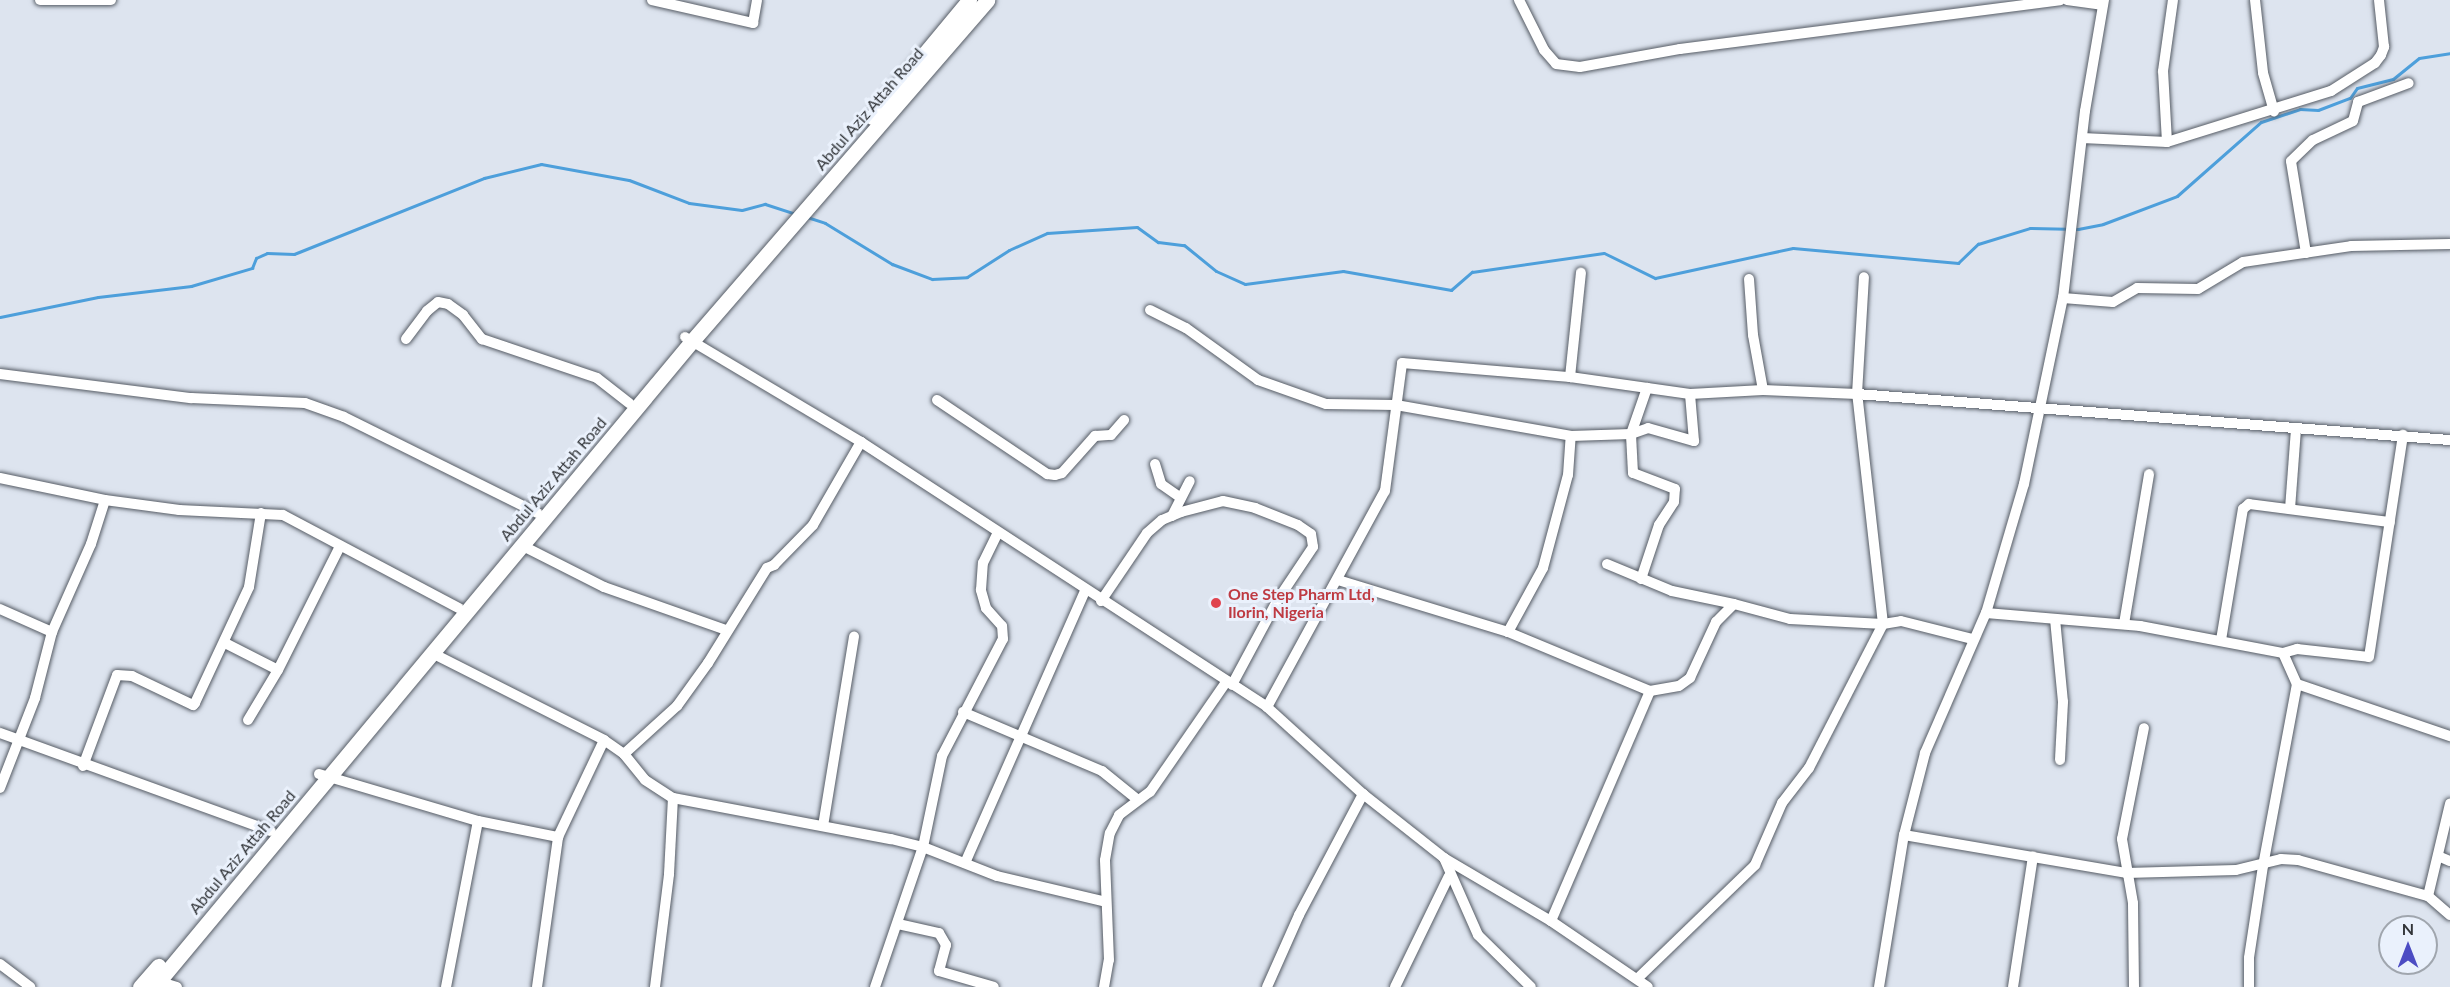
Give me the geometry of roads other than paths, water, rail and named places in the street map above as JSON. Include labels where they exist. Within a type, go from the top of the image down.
[{"type":"highway","name":"Abdul Aziz Attah Road","points":[[797,213],[969,0]]},
{"type":"highway","name":"Abdul Aziz Attah Road","points":[[150,983],[271,831],[323,777],[629,403],[987,0]]},
{"type":"highway","name":"Abdul Aziz Attah Road","points":[[150,983],[323,777],[432,652],[688,339]]},
{"type":"street","points":[[40,0],[111,0]]},
{"type":"street","points":[[652,0],[753,23],[757,0]]},
{"type":"street","points":[[1519,0],[1544,50],[1556,64],[1580,68],[1680,49],[2060,0]]},
{"type":"street","points":[[1879,987],[1904,835],[1925,753],[1972,639],[1986,613],[2017,514],[2063,298],[2082,138],[2103,3],[2067,0]]},
{"type":"street","points":[[2167,142],[2163,71],[2173,0]]},
{"type":"street","points":[[2255,0],[2263,73],[2274,111]]},
{"type":"street","points":[[2082,138],[2167,142],[2331,92],[2375,63],[2384,47],[2379,0]]},
{"type":"street","points":[[2306,253],[2291,161],[2313,140],[2353,121],[2358,102],[2409,83]]},
{"type":"street","points":[[2063,298],[2113,302],[2137,288],[2202,289],[2236,264],[2350,246],[2450,244]]},
{"type":"street","points":[[1570,377],[1581,273]]},
{"type":"street","points":[[1638,978],[1755,866],[1782,803],[1809,768],[1883,624],[1857,394],[1864,277]]},
{"type":"street","points":[[1749,279],[1753,335],[1763,390]]},
{"type":"street","points":[[406,339],[427,310],[438,302],[447,304],[464,315],[482,339],[597,378],[629,403]]},
{"type":"street","points":[[1150,310],[1186,328],[1258,380],[1278,389],[1326,404],[1396,405],[1572,436],[1631,434],[1648,428],[1694,441],[1690,394]]},
{"type":"street","points":[[688,339],[861,442],[1101,601],[1267,707],[1363,794],[1444,858],[1551,921],[1638,978],[1648,987]]},
{"type":"street","points":[[1267,707],[1385,491],[1402,363],[1414,361],[1570,377],[1690,394],[1763,390],[1857,394],[2450,440]]},
{"type":"street","points":[[0,374],[191,398],[305,403],[344,417],[537,513]]},
{"type":"street","points":[[1641,579],[1659,525],[1674,502],[1675,489],[1633,473],[1631,434],[1647,388]]},
{"type":"street","points":[[937,400],[1047,474],[1062,473],[1095,436],[1111,435],[1124,420]]},
{"type":"street","points":[[2290,509],[2296,429]]},
{"type":"street","points":[[1986,613],[2124,624],[2283,652],[2296,649],[2369,657],[2403,435]]},
{"type":"street","points":[[1508,632],[1543,568],[1568,475],[1572,436]]},
{"type":"street","points":[[624,754],[677,706],[708,663],[726,630],[767,568],[774,565],[813,525],[861,442]]},
{"type":"street","points":[[1155,464],[1161,484],[1181,498]]},
{"type":"street","points":[[2124,624],[2149,474]]},
{"type":"street","points":[[0,478],[105,500],[179,510],[261,513],[303,524],[339,546],[459,608]]},
{"type":"street","points":[[1172,516],[1190,481]]},
{"type":"street","points":[[0,788],[35,698],[52,632],[91,544],[105,500]]},
{"type":"street","points":[[1101,601],[1147,533],[1172,516],[1214,501],[1255,508],[1311,534],[1313,547],[1277,601],[1229,683],[1150,792],[1119,815],[1110,833],[1105,860],[1109,951],[1104,987]]},
{"type":"street","points":[[2221,640],[2243,509],[2249,504],[2390,522]]},
{"type":"street","points":[[83,766],[117,675],[132,676],[193,705],[225,643],[249,587],[261,513]]},
{"type":"street","points":[[875,987],[923,847],[942,756],[1003,639],[1002,626],[986,608],[981,590],[985,555],[998,532]]},
{"type":"street","points":[[521,545],[604,587],[726,630]]},
{"type":"street","points":[[248,720],[278,670],[339,546]]},
{"type":"street","points":[[1607,564],[1672,591],[1790,619],[1883,624],[1901,621],[1972,639]]},
{"type":"street","points":[[1338,580],[1508,632],[1650,691],[1679,686],[1690,678],[1716,622],[1734,604]]},
{"type":"street","points":[[965,862],[1086,591]]},
{"type":"street","points":[[0,609],[52,632]]},
{"type":"street","points":[[2055,619],[2063,702],[2060,760]]},
{"type":"street","points":[[823,826],[854,638]]},
{"type":"street","points":[[225,643],[278,670]]},
{"type":"street","points":[[432,652],[604,740],[624,754],[645,780],[673,798],[923,847],[997,876],[1106,902]]},
{"type":"street","points":[[2249,987],[2249,958],[2263,867],[2297,684],[2283,652]]},
{"type":"street","points":[[2297,684],[2450,736]]},
{"type":"street","points":[[1551,921],[1650,691]]},
{"type":"street","points":[[963,712],[1102,771],[1138,800]]},
{"type":"street","points":[[2134,987],[2133,903],[2126,873],[2122,839],[2144,728]]},
{"type":"street","points":[[0,733],[83,766],[271,831]]},
{"type":"street","points":[[537,987],[558,837],[604,740]]},
{"type":"street","points":[[323,777],[478,821],[558,837]]},
{"type":"street","points":[[1267,987],[1299,915],[1363,794]]},
{"type":"street","points":[[655,987],[669,874],[673,798]]},
{"type":"street","points":[[2428,896],[2450,804]]},
{"type":"street","points":[[446,987],[478,821]]},
{"type":"street","points":[[1904,835],[2126,873],[2263,867],[2281,859],[2298,860],[2428,896],[2450,915]]},
{"type":"street","points":[[2438,856],[2450,861]]},
{"type":"street","points":[[2013,987],[2033,857]]},
{"type":"street","points":[[1444,858],[1449,876],[1478,935],[1531,987]]},
{"type":"street","points":[[1395,987],[1449,876]]},
{"type":"street","points":[[898,924],[939,933],[946,945],[939,971],[994,987]]},
{"type":"street","points":[[0,964],[30,987]]},
{"type":"street","points":[[150,983],[177,987]]},
{"type":"waterway","points":[[807,217],[825,223],[892,264],[932,279],[967,277],[1009,250],[1047,233],[1137,227],[1158,242],[1184,245],[1216,271],[1245,284],[1343,271],[1451,290],[1472,272],[1604,253],[1655,278],[1793,248],[1958,263],[1978,244],[2030,228],[2078,229],[2103,224],[2177,196],[2261,122],[2300,109],[2318,110],[2350,98],[2357,88],[2393,79],[2419,58],[2450,53]]},
{"type":"waterway","points":[[0,317],[98,297],[191,286],[252,268],[256,258],[267,253],[294,254],[484,178],[541,164],[629,180],[689,203],[742,210],[765,204],[795,214]]},
{"type":"place","name":"One Step Pharm Ltd, Ilorin, Nigeria","points":[[1216,603]]}]
